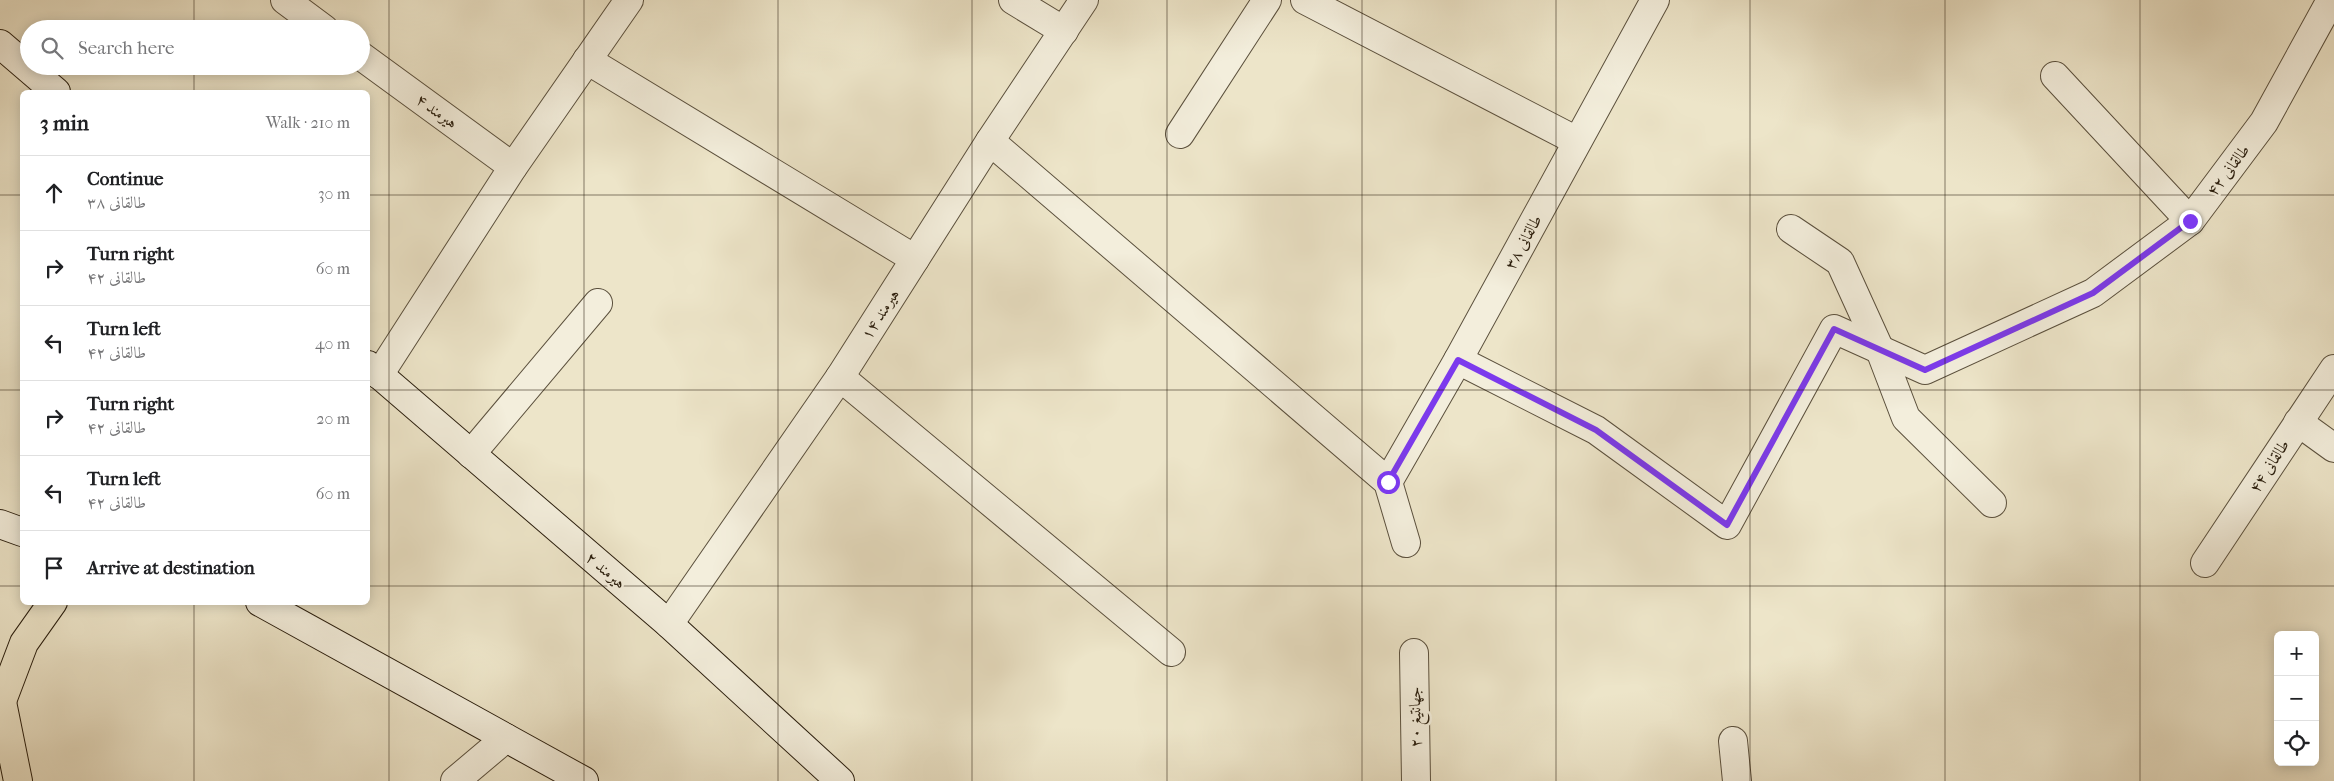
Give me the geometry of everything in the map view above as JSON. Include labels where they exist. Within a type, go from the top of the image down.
[{"type":"main road","points":[[18,781],[1,696],[24,643],[51,605]]},
{"type":"street","points":[[285,0],[312,20]]},
{"type":"street","points":[[373,370],[629,0]]},
{"type":"street","points":[[1013,0],[1064,31]]},
{"type":"street","name":"هیرمند ۱۴","points":[[669,624],[840,377],[990,141],[1084,0]]},
{"type":"street","points":[[1180,134],[1267,0]]},
{"type":"street","points":[[1305,0],[1578,141]]},
{"type":"street","name":"طالقانی ۳۸","points":[[1388,482],[1458,360],[1654,0]]},
{"type":"street","name":"طالقانی ۴۲","points":[[1458,360],[1596,430],[1727,525],[1834,329],[1925,370],[2093,293],[2190,221],[2264,122],[2331,0]]},
{"type":"street","points":[[0,44],[20,61]]},
{"type":"street","points":[[587,60],[915,259]]},
{"type":"street","name":"هیرمند ۴","points":[[370,63],[513,167]]},
{"type":"street","points":[[36,75],[54,90]]},
{"type":"street","points":[[2054,76],[2190,221]]},
{"type":"street","points":[[990,141],[1388,482],[1406,542]]},
{"type":"street","points":[[1791,229],[1840,262],[1880,350],[1906,418],[1992,503]]},
{"type":"street","points":[[471,454],[598,303]]},
{"type":"street","name":"طالقانی ۴۴","points":[[2205,563],[2334,369]]},
{"type":"street","name":"هیرمند ۲","points":[[373,370],[669,624],[840,781]]},
{"type":"street","points":[[840,377],[1171,652]]},
{"type":"street","points":[[2298,422],[2334,448]]},
{"type":"street","points":[[0,524],[20,531]]},
{"type":"street","points":[[265,605],[584,781]]},
{"type":"street","name":"جهانتیغ ۲۰","points":[[1414,653],[1416,781]]},
{"type":"street","points":[[455,781],[506,738]]},
{"type":"street","points":[[1733,741],[1737,781]]},
{"type":"route","points":[[1388,482],[1458,360],[1596,430],[1727,525],[1834,329],[1925,370],[2093,293],[2190,221]]}]
